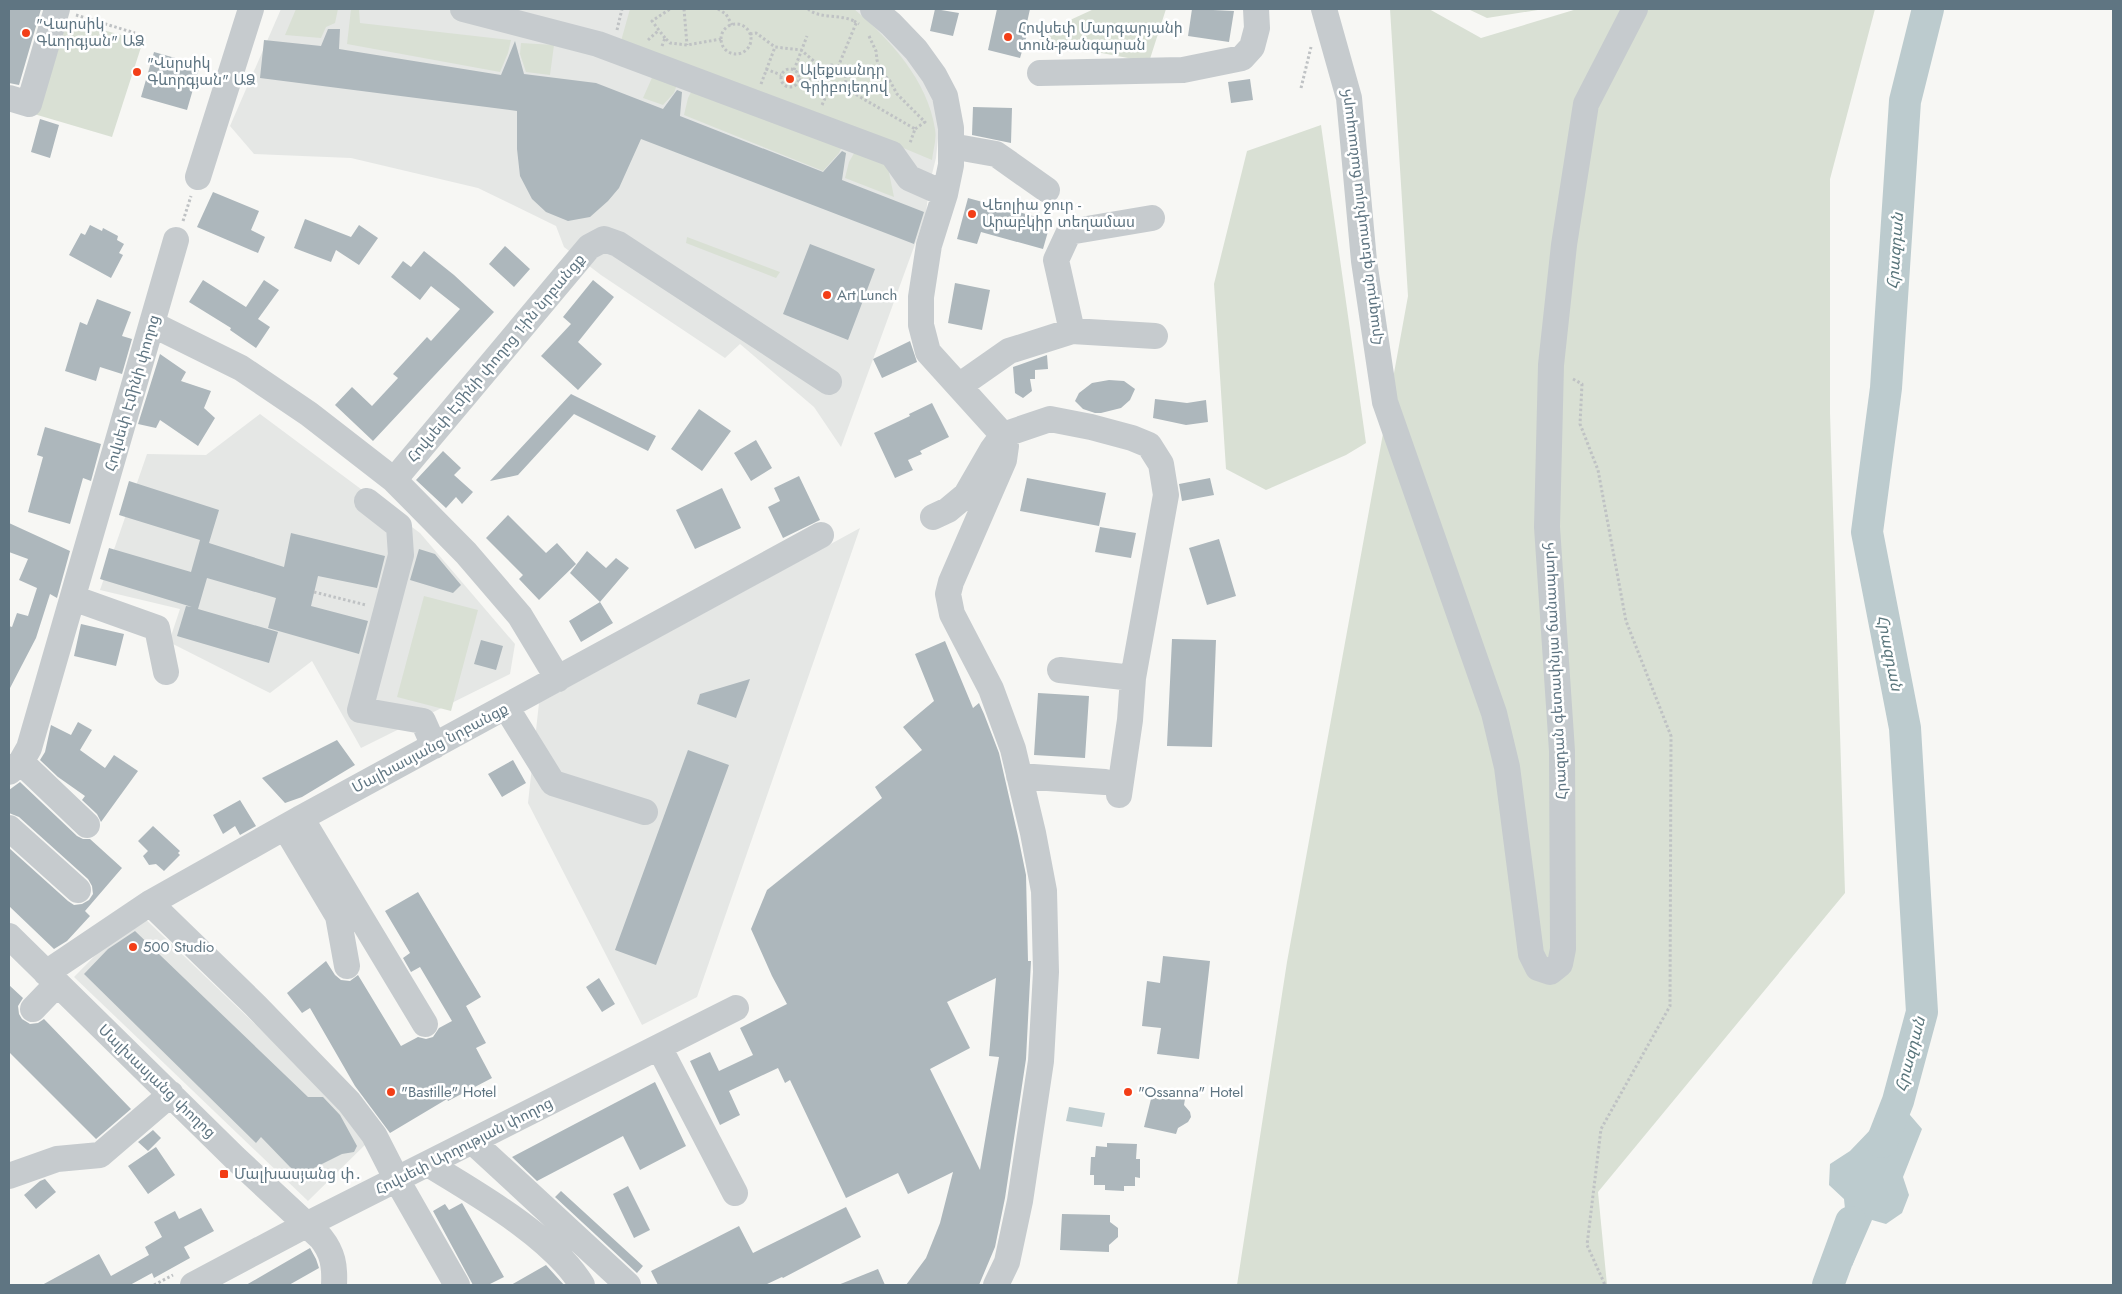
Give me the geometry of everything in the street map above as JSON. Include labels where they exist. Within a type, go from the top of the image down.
[{"type":"street","points":[[9,98],[29,104],[57,9]]},
{"type":"street","points":[[198,177],[251,9]]},
{"type":"street","points":[[463,9],[598,44],[892,154],[909,178],[945,194]]},
{"type":"street","points":[[1040,73],[1183,70],[1242,58],[1252,47],[1257,28],[1256,9]]},
{"type":"street","name":"Հրազդան գետափնյա ճանապարհ","points":[[1324,9],[1349,98],[1364,261],[1385,402],[1494,713],[1507,767],[1530,954],[1538,968],[1550,972],[1560,964],[1563,949],[1562,751],[1547,527],[1551,366],[1564,245],[1586,104],[1635,9]]},
{"type":"street","points":[[863,23],[892,24],[916,50],[934,75],[945,96],[951,128],[951,165],[945,194],[929,246],[921,297],[921,325],[928,352],[1003,435],[1006,446],[1004,460],[970,536],[948,594],[952,614],[991,690],[1012,749],[1033,833],[1044,891],[1046,972],[1041,1061],[1020,1201],[1007,1262],[996,1285]]},
{"type":"street","points":[[951,146],[996,154],[1047,190]]},
{"type":"street","points":[[1072,331],[1056,260],[1069,232],[1152,218]]},
{"type":"street","name":"Հովսեփ Էմինի փողոց 1-ին նրբանցք","points":[[394,480],[589,247],[604,239],[618,244],[830,382]]},
{"type":"street","name":"Հովսեփ Էմինի փողոց","points":[[15,767],[29,748],[176,240]]},
{"type":"street","points":[[152,324],[241,368],[308,414],[394,480],[466,553],[520,616],[558,679]]},
{"type":"street","points":[[959,386],[1009,351],[1072,331],[1155,336]]},
{"type":"street","points":[[933,516],[948,510],[966,495],[1003,435],[1050,419],[1091,427],[1149,445],[1161,464],[1166,495],[1133,678],[1130,720],[1112,788],[1019,776]]},
{"type":"street","points":[[367,501],[399,526],[401,555],[360,710],[424,721],[434,746]]},
{"type":"street","name":"Մալխասյանց նրբանցք","points":[[33,1009],[52,978],[150,903],[293,822],[821,536]]},
{"type":"street","points":[[73,598],[157,628],[166,672]]},
{"type":"street","points":[[1060,670],[1133,678]]},
{"type":"street","points":[[506,707],[552,783],[645,812]]},
{"type":"street","points":[[15,767],[88,824]]},
{"type":"street","points":[[293,822],[338,916],[347,966]]},
{"type":"street","points":[[293,822],[425,1024]]},
{"type":"street","points":[[9,828],[78,890]]},
{"type":"street","points":[[150,903],[255,1005],[349,1102],[374,1135],[397,1180],[457,1285]]},
{"type":"street","name":"Մալխասյանց փողոց","points":[[9,936],[329,1248],[333,1260],[334,1285]]},
{"type":"street","name":"Հովսեփ Արղության փողոց","points":[[193,1285],[236,1274],[306,1225],[736,1008]]},
{"type":"street","points":[[659,1047],[734,1193]]},
{"type":"street","points":[[9,1176],[57,1159],[100,1155],[171,1094]]},
{"type":"street","points":[[473,1142],[628,1285]]},
{"type":"street","points":[[428,1164],[488,1201],[543,1242],[562,1258],[582,1285]]},
{"type":"path","points":[[57,9],[136,33]]},
{"type":"path","points":[[618,26],[622,9]]},
{"type":"path","points":[[670,9],[652,21],[670,43],[687,44],[721,39]]},
{"type":"path","points":[[684,9],[687,44]]},
{"type":"path","points":[[718,9],[726,14],[733,25]]},
{"type":"path","points":[[808,9],[813,14],[845,17],[863,23],[876,50],[880,71],[890,81],[896,94],[925,122],[915,129],[902,167]]},
{"type":"path","points":[[733,25],[741,25],[750,34],[748,49],[739,54],[733,54],[724,49],[721,39],[724,30],[733,25]]},
{"type":"path","points":[[838,67],[854,28]]},
{"type":"path","points":[[750,34],[756,33],[775,47],[801,50],[823,69]]},
{"type":"path","points":[[794,70],[807,36]]},
{"type":"path","points":[[655,65],[665,38]]},
{"type":"path","points":[[1301,88],[1311,44]]},
{"type":"path","points":[[755,102],[775,47]]},
{"type":"path","points":[[829,65],[838,67],[844,73],[845,82],[843,87],[836,92],[828,92],[820,86],[818,78],[823,69],[829,65]]},
{"type":"path","points":[[766,69],[781,75]]},
{"type":"path","points":[[788,69],[794,70],[798,74],[799,80],[794,87],[788,88],[783,84],[781,75],[788,69]]},
{"type":"path","points":[[799,80],[818,78]]},
{"type":"path","points":[[843,87],[915,129]]},
{"type":"path","points":[[176,240],[198,177]]},
{"type":"path","points":[[1551,366],[1582,384],[1580,424],[1598,470],[1626,621],[1671,736],[1670,1006],[1601,1129],[1587,1245],[1605,1285]]},
{"type":"path","points":[[314,592],[386,610]]},
{"type":"shaded area","points":[[281,9],[860,9],[908,56],[934,92],[939,129],[926,214],[841,447],[814,407],[740,344],[725,358],[601,275],[564,247],[556,226],[478,188],[351,158],[254,154],[230,126]]},
{"type":"shaded area","points":[[296,9],[338,9],[335,23],[326,27],[321,38],[285,35]]},
{"type":"shaded area","points":[[351,9],[359,9],[360,23],[511,40],[508,53],[500,72],[347,44]]},
{"type":"shaded area","points":[[630,9],[854,9],[894,47],[916,78],[931,111],[935,133],[932,160],[858,129],[621,41]]},
{"type":"shaded area","points":[[1094,9],[1166,9],[1149,62],[1038,41],[1057,26]]},
{"type":"shaded area","points":[[1390,9],[1429,9],[1481,38],[1577,9],[1875,9],[1830,179],[1830,413],[1845,893],[1598,1192],[1607,1285],[1237,1285],[1287,962],[1408,296]]},
{"type":"shaded area","points":[[1468,9],[1544,9],[1487,18]]},
{"type":"shaded area","points":[[63,19],[143,41],[112,137],[34,114]]},
{"type":"shaded area","points":[[521,43],[554,45],[550,75],[526,72],[520,54]]},
{"type":"shaded area","points":[[655,71],[679,79],[674,93],[663,105],[643,98]]},
{"type":"shaded area","points":[[694,86],[844,142],[839,153],[823,171],[684,115],[688,98]]},
{"type":"shaded area","points":[[1321,125],[1366,443],[1346,455],[1266,490],[1226,469],[1214,284],[1247,151]]},
{"type":"shaded area","points":[[857,148],[886,158],[894,197],[845,178],[849,162]]},
{"type":"shaded area","points":[[687,237],[780,272],[776,278],[686,243]]},
{"type":"shaded area","points":[[260,414],[420,533],[515,644],[510,674],[361,748],[312,661],[270,693],[169,642],[180,609],[100,590],[147,454],[206,455]]},
{"type":"shaded area","points":[[860,528],[697,997],[642,1025],[528,803],[539,703]]},
{"type":"shaded area","points":[[424,596],[478,610],[451,711],[397,697]]},
{"type":"shaded area","points":[[138,912],[373,1137],[308,1201],[74,977]]},
{"type":"shaded area","points":[[1898,1101],[1922,1129],[1903,1177],[1909,1195],[1902,1213],[1886,1224],[1872,1220],[1852,1266],[1835,1264],[1823,1256],[1845,1209],[1844,1199],[1829,1185],[1830,1164],[1850,1151]]},
{"type":"shaded area","points":[[1069,1107],[1105,1113],[1102,1127],[1066,1121]]},
{"type":"building","points":[[9,9],[41,9],[19,85],[9,83]]},
{"type":"building","points":[[935,9],[959,13],[953,36],[930,31]]},
{"type":"building","points":[[997,9],[1030,9],[1026,27],[1029,28],[1020,58],[988,50]]},
{"type":"building","points":[[1192,9],[1234,11],[1229,42],[1188,36]]},
{"type":"building","points":[[328,29],[340,29],[339,49],[501,75],[515,41],[524,74],[596,83],[663,109],[677,90],[682,92],[680,116],[823,172],[842,151],[846,153],[842,180],[924,212],[914,244],[641,139],[619,188],[608,201],[590,217],[568,221],[546,212],[532,199],[520,176],[517,149],[517,111],[260,78],[264,40],[321,46]]},
{"type":"building","points":[[154,52],[200,65],[187,110],[141,97]]},
{"type":"building","points":[[1250,79],[1253,100],[1231,103],[1228,82]]},
{"type":"building","points":[[973,107],[1012,108],[1011,143],[972,135]]},
{"type":"building","points":[[40,119],[59,125],[50,158],[31,152]]},
{"type":"building","points":[[213,192],[259,211],[251,230],[265,237],[258,253],[197,227]]},
{"type":"building","points":[[968,198],[1051,221],[1043,249],[981,232],[977,244],[957,239]]},
{"type":"building","points":[[305,219],[351,237],[359,225],[378,238],[359,265],[336,250],[331,262],[294,248]]},
{"type":"building","points":[[90,225],[102,231],[103,228],[118,236],[117,240],[124,244],[119,253],[123,255],[111,278],[69,255],[81,233],[85,235]]},
{"type":"building","points":[[810,244],[875,269],[848,340],[783,314]]},
{"type":"building","points":[[505,246],[530,269],[514,287],[489,264]]},
{"type":"building","points":[[424,251],[454,275],[494,312],[373,441],[335,405],[352,387],[372,406],[398,378],[393,374],[427,337],[431,341],[460,309],[431,286],[420,300],[391,277],[403,261],[411,267]]},
{"type":"building","points":[[203,280],[246,307],[264,280],[279,290],[258,319],[270,327],[256,348],[230,330],[231,328],[189,302]]},
{"type":"building","points":[[593,280],[614,297],[578,342],[602,364],[578,390],[541,356],[571,324],[563,317]]},
{"type":"building","points":[[955,283],[990,290],[982,330],[948,323]]},
{"type":"building","points":[[97,299],[131,312],[122,336],[132,339],[122,374],[100,367],[96,381],[65,371],[80,322],[87,325]]},
{"type":"building","points":[[910,341],[917,362],[882,378],[873,359]]},
{"type":"building","points":[[160,354],[186,372],[181,381],[211,391],[204,408],[215,418],[198,446],[160,420],[156,428],[138,424]]},
{"type":"building","points":[[1047,355],[1048,369],[1035,370],[1035,379],[1030,379],[1032,391],[1023,398],[1015,393],[1013,367]]},
{"type":"building","points":[[1109,380],[1124,381],[1135,389],[1130,400],[1121,408],[1095,413],[1083,409],[1075,401],[1079,393],[1092,383]]},
{"type":"building","points":[[571,394],[656,436],[648,451],[574,414],[518,475],[490,481]]},
{"type":"building","points":[[1155,399],[1187,403],[1206,400],[1208,422],[1186,425],[1153,418]]},
{"type":"building","points":[[932,403],[949,437],[920,451],[922,454],[908,460],[913,470],[895,478],[874,433]]},
{"type":"building","points":[[699,409],[731,431],[702,471],[671,449]]},
{"type":"building","points":[[45,427],[101,444],[91,481],[83,478],[70,524],[28,512],[43,457],[37,455]]},
{"type":"building","points":[[756,440],[772,468],[751,481],[734,453]]},
{"type":"building","points":[[443,451],[461,468],[454,475],[473,492],[462,504],[456,497],[446,508],[416,480]]},
{"type":"building","points":[[799,476],[820,520],[783,538],[768,507],[780,501],[774,488]]},
{"type":"building","points":[[1027,478],[1106,493],[1099,526],[1020,511]]},
{"type":"building","points":[[1210,478],[1214,495],[1182,501],[1179,484]]},
{"type":"building","points":[[129,481],[219,510],[209,543],[284,567],[291,533],[385,556],[377,588],[318,576],[311,606],[368,621],[359,654],[268,628],[276,598],[207,578],[198,609],[278,632],[269,663],[177,636],[186,606],[192,607],[100,579],[109,548],[191,572],[200,540],[119,515]]},
{"type":"building","points":[[722,488],[741,528],[695,549],[676,510]]},
{"type":"building","points":[[508,515],[546,553],[557,543],[576,564],[539,600],[519,579],[523,575],[486,538]]},
{"type":"building","points":[[9,523],[70,551],[57,598],[50,594],[36,638],[9,690],[9,626],[12,627],[17,613],[28,616],[37,588],[19,580],[28,559],[9,552]]},
{"type":"building","points":[[1100,527],[1136,533],[1131,558],[1095,552]]},
{"type":"building","points":[[1219,539],[1236,596],[1207,605],[1189,548]]},
{"type":"building","points":[[419,549],[435,554],[461,585],[453,593],[410,580]]},
{"type":"building","points":[[587,551],[606,568],[616,558],[629,568],[600,602],[570,573]]},
{"type":"building","points":[[600,602],[613,623],[581,642],[569,621]]},
{"type":"building","points":[[81,624],[124,634],[116,666],[74,656]]},
{"type":"building","points":[[1172,639],[1216,640],[1212,747],[1167,746]]},
{"type":"building","points":[[481,640],[503,646],[496,670],[474,664]]},
{"type":"building","points":[[945,641],[973,708],[979,703],[999,753],[1026,875],[1028,961],[1031,961],[1026,1059],[1005,1198],[995,1247],[979,1285],[906,1285],[926,1258],[940,1223],[953,1172],[908,1194],[898,1173],[846,1198],[790,1080],[785,1083],[778,1068],[729,1091],[740,1115],[720,1125],[690,1061],[710,1052],[719,1071],[753,1055],[740,1028],[787,1004],[751,929],[767,890],[882,798],[875,787],[922,750],[903,727],[934,701],[915,654]],"holes":[[[996,978],[989,1056],[999,1057],[980,1170],[930,1069],[970,1048],[947,1002]]]},
{"type":"building","points":[[750,679],[736,718],[697,704],[700,694]]},
{"type":"building","points":[[1038,693],[1089,696],[1085,758],[1034,755]]},
{"type":"building","points":[[78,722],[92,730],[80,750],[105,768],[114,755],[138,771],[101,822],[97,814],[82,800],[85,796],[58,777],[40,760],[45,752],[51,725],[71,735]]},
{"type":"building","points":[[337,740],[355,765],[302,797],[285,803],[262,778]]},
{"type":"building","points":[[688,750],[729,765],[656,965],[615,950]]},
{"type":"building","points":[[513,760],[526,783],[502,797],[488,774]]},
{"type":"building","points":[[20,782],[77,836],[83,839],[90,839],[122,868],[85,911],[90,916],[67,941],[54,949],[9,906],[9,848],[74,905],[82,904],[89,900],[93,894],[92,886],[88,879],[19,817],[9,813],[9,790]]},
{"type":"building","points":[[240,800],[256,826],[240,835],[235,826],[223,834],[213,815]]},
{"type":"building","points":[[153,826],[180,851],[178,853],[180,855],[164,871],[156,864],[149,865],[143,856],[148,851],[138,841]]},
{"type":"building","points":[[418,892],[481,997],[466,1006],[486,1043],[476,1048],[492,1078],[448,1101],[447,1099],[390,1133],[355,1086],[310,1008],[302,1013],[287,993],[326,961],[335,975],[341,980],[350,981],[358,975],[401,1046],[418,1037],[426,1039],[433,1037],[439,1028],[452,1021],[420,967],[411,972],[403,958],[410,953],[385,911]]},
{"type":"building","points":[[135,931],[308,1097],[323,1097],[340,1115],[357,1146],[354,1152],[342,1154],[306,1172],[297,1172],[261,1137],[256,1143],[84,974],[108,949]]},
{"type":"building","points":[[1163,956],[1210,961],[1199,1059],[1157,1054],[1161,1028],[1142,1026],[1147,981],[1160,983]]},
{"type":"building","points":[[599,978],[615,1004],[602,1012],[586,987]]},
{"type":"building","points":[[9,985],[23,998],[18,1006],[22,1019],[30,1024],[38,1023],[44,1019],[131,1109],[96,1139],[9,1052]]},
{"type":"building","points":[[655,1082],[686,1146],[640,1170],[623,1136],[537,1181],[512,1157]]},
{"type":"building","points":[[1153,1091],[1185,1099],[1184,1105],[1190,1112],[1191,1117],[1188,1122],[1178,1128],[1176,1134],[1144,1127]]},
{"type":"building","points":[[153,1130],[161,1138],[148,1151],[138,1142]]},
{"type":"building","points":[[1107,1143],[1137,1144],[1136,1159],[1140,1159],[1140,1178],[1135,1177],[1135,1186],[1124,1186],[1124,1191],[1105,1190],[1105,1185],[1094,1185],[1094,1175],[1090,1175],[1091,1157],[1095,1157],[1096,1146],[1107,1147]]},
{"type":"building","points":[[156,1147],[175,1175],[148,1194],[128,1166]]},
{"type":"building","points":[[45,1179],[56,1192],[36,1209],[24,1195]]},
{"type":"building","points":[[628,1186],[650,1230],[634,1238],[613,1194]]},
{"type":"building","points":[[561,1191],[643,1266],[637,1273],[555,1197]]},
{"type":"building","points":[[462,1203],[504,1277],[488,1285],[473,1285],[433,1211],[445,1204],[449,1210]]},
{"type":"building","points":[[846,1207],[861,1237],[783,1278],[765,1285],[658,1285],[651,1271],[739,1226],[753,1253]]},
{"type":"building","points":[[201,1208],[214,1231],[184,1247],[190,1258],[154,1278],[152,1273],[130,1285],[42,1285],[99,1254],[111,1276],[149,1255],[145,1247],[162,1237],[154,1222],[175,1211],[179,1219]]},
{"type":"building","points":[[1062,1214],[1110,1215],[1110,1222],[1118,1228],[1118,1237],[1109,1245],[1109,1252],[1060,1250]]},
{"type":"building","points":[[310,1248],[319,1268],[289,1285],[246,1285]]},
{"type":"building","points":[[546,1265],[564,1285],[511,1285]]},
{"type":"building","points":[[878,1269],[885,1285],[838,1285]]},
{"type":"waterway","name":"Հրազդան","points":[[1882,1142],[1898,1101],[1922,1012],[1905,728],[1867,532],[1886,388],[1905,101],[1928,9]]},
{"type":"waterway","name":"Հրազդան","points":[[1828,1285],[1851,1222]]},
{"type":"place","name":"\"Վարսիկ Գևորգյան\" ԱՁ","points":[[26,33]]},
{"type":"place","name":"Հովսեփ Մարգարյանի տուն-թանգարան","points":[[1008,37]]},
{"type":"place","name":"\"Վսրսիկ Գևորգյան\" ԱՁ","points":[[137,72]]},
{"type":"place","name":"Ալեքսանդր Գրիբոյեդով","points":[[790,79]]},
{"type":"place","name":"Վեոլիա ջուր - Արաբկիր տեղամաս","points":[[972,214]]},
{"type":"place","name":"Art Lunch","points":[[827,295]]},
{"type":"place","name":"500 Studio","points":[[133,947]]},
{"type":"place","name":"\"Bastille\" Hotel","points":[[391,1092]]},
{"type":"place","name":"\"Ossanna\" Hotel","points":[[1128,1092]]},
{"type":"place","name":"Մալխասյանց փ․","points":[[224,1174]]}]
